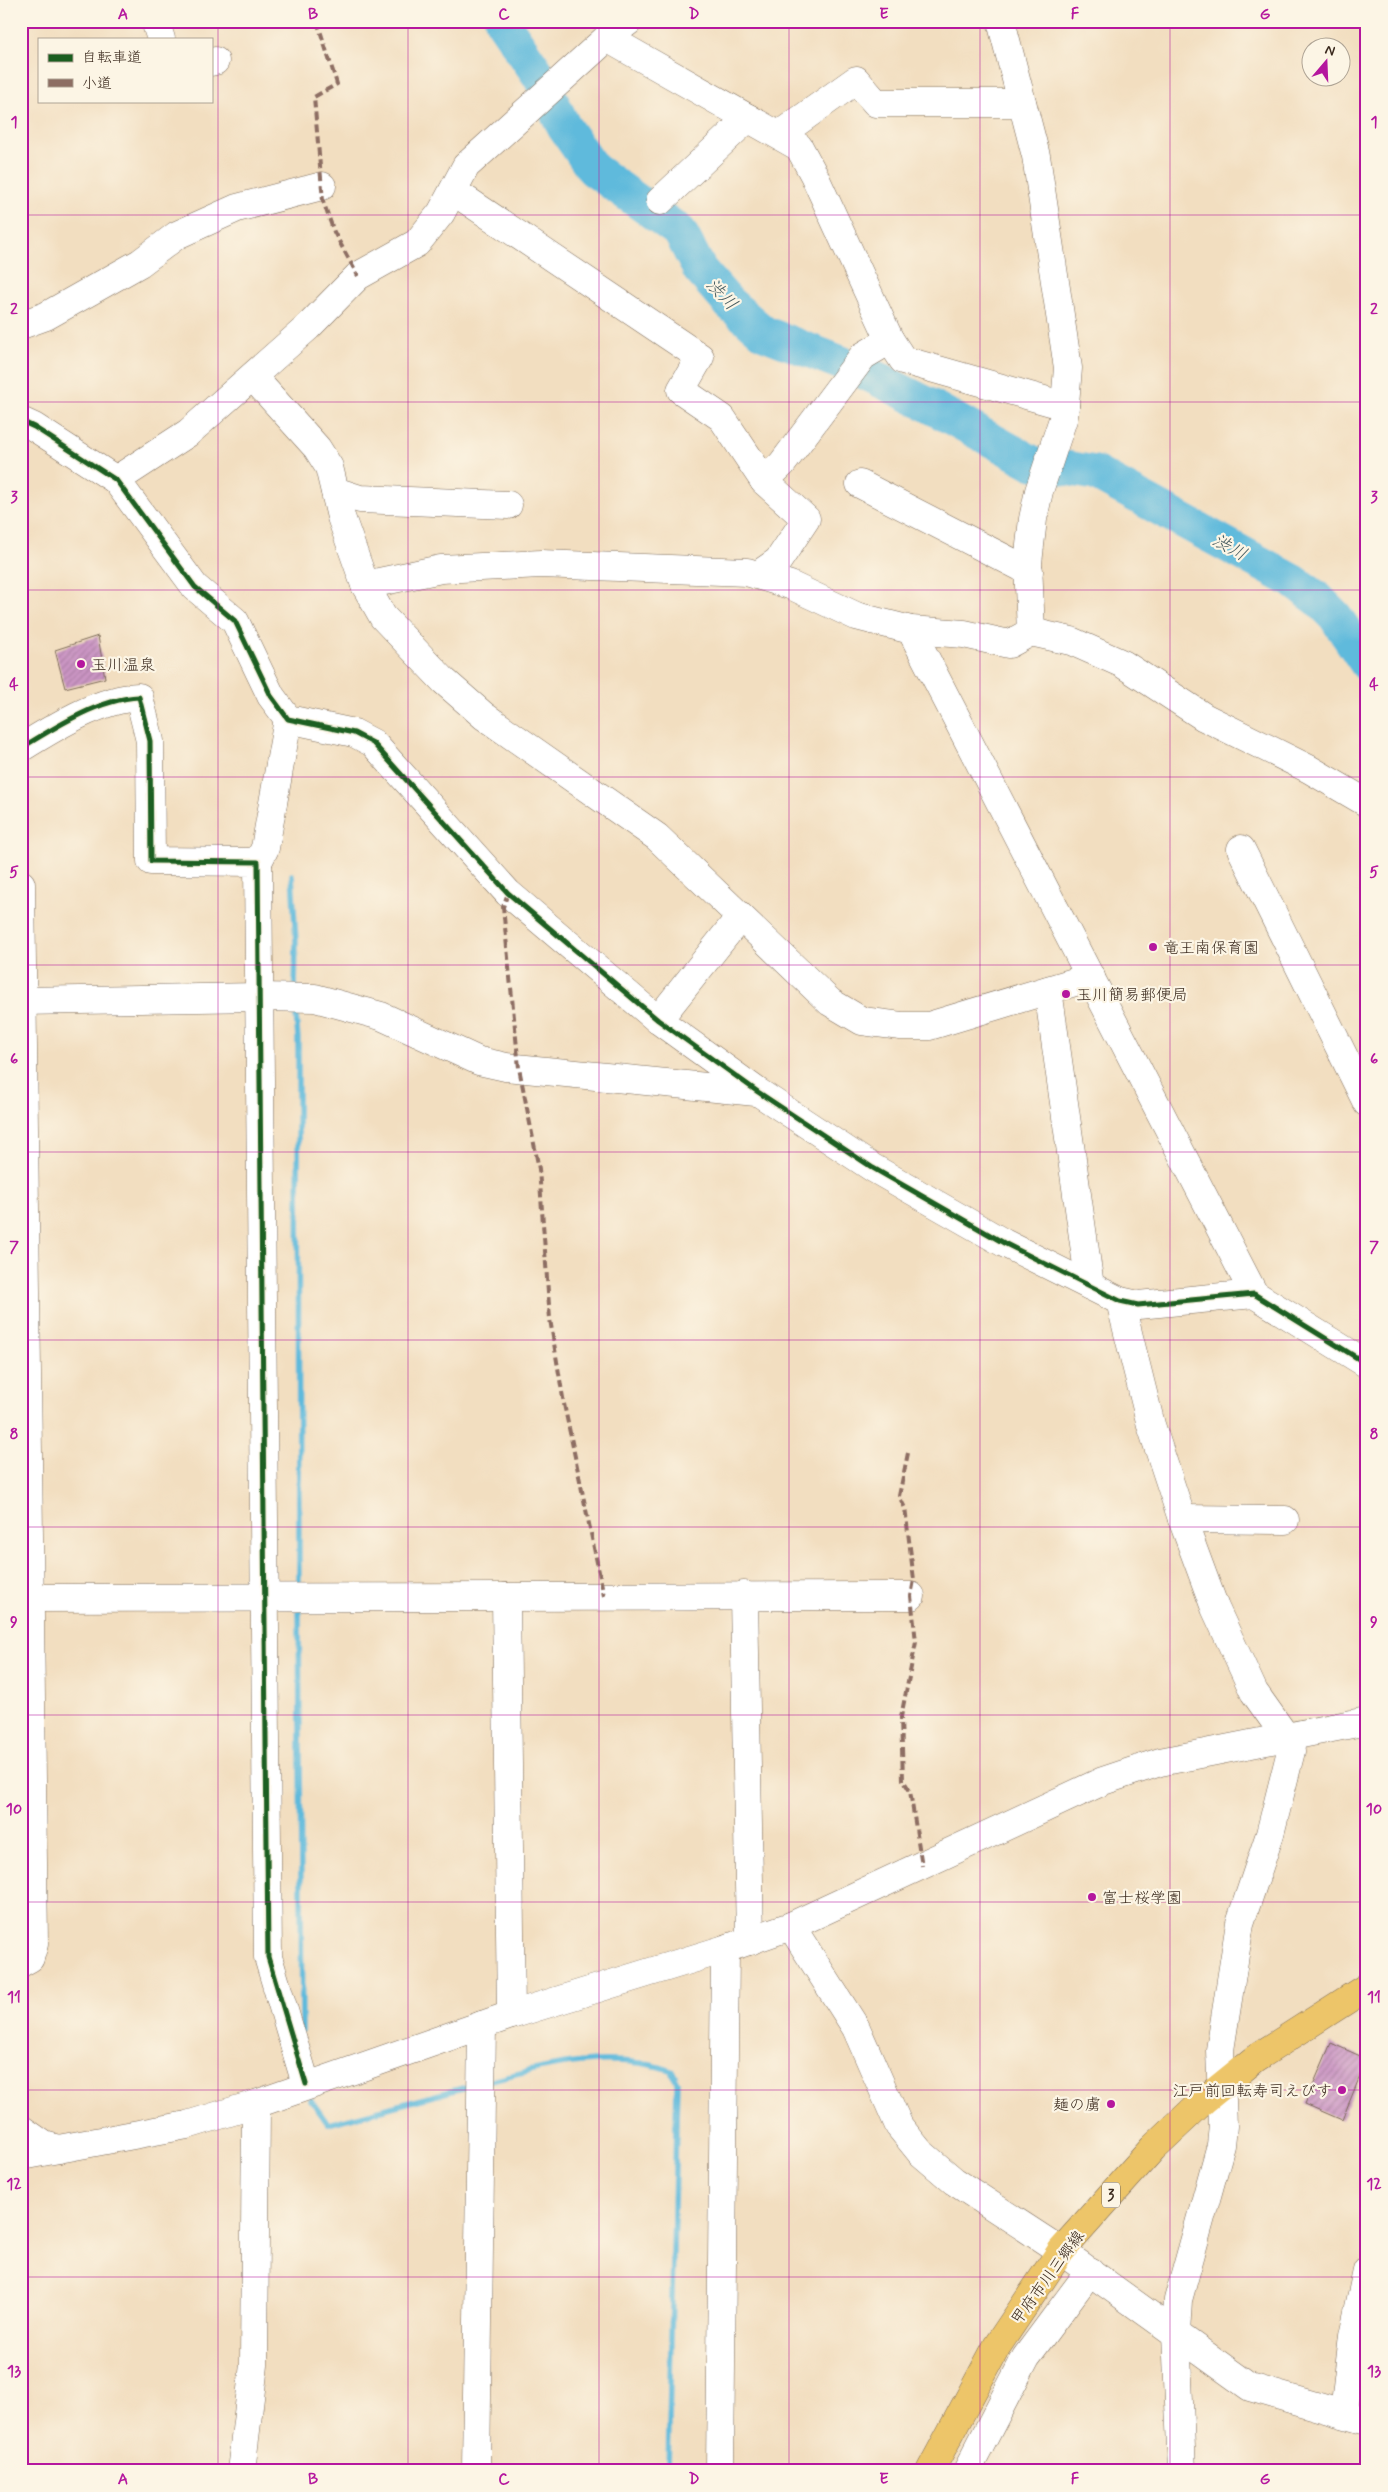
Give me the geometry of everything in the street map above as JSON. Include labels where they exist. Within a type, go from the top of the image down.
[{"type":"main road","name":"甲府市川三郷線","points":[[930,2471],[997,2346],[1062,2251],[1153,2148],[1220,2087],[1256,2058],[1367,1987]]},
{"type":"street","points":[[155,21],[161,38]]},
{"type":"street","points":[[116,480],[188,433],[253,377],[358,276],[417,243],[441,213],[466,166],[607,38],[629,21]]},
{"type":"street","points":[[1001,21],[1036,156],[1068,368],[1065,406],[1039,491],[1033,519],[1029,571],[1031,632]]},
{"type":"street","points":[[607,38],[799,147],[814,174],[890,340],[903,360],[1065,406]]},
{"type":"street","points":[[779,135],[856,80],[876,103],[1022,103]]},
{"type":"street","points":[[660,200],[748,118]]},
{"type":"street","points":[[21,325],[46,316],[140,263],[177,235],[237,208],[322,186]]},
{"type":"street","points":[[453,191],[700,357],[681,390],[722,418],[764,481],[806,519],[778,561],[758,575]]},
{"type":"street","points":[[764,481],[782,464],[856,366],[890,340]]},
{"type":"street","points":[[253,377],[317,448],[329,467],[341,517],[365,585],[383,617],[444,681],[484,716],[657,837],[830,1002],[862,1021],[900,1026],[929,1026],[1091,977]]},
{"type":"street","points":[[21,421],[34,427],[116,480],[195,587],[235,621],[271,696],[288,719],[354,733],[373,742],[508,893],[658,1020],[758,1092],[873,1168],[1004,1242],[1120,1301],[1138,1305],[1254,1294]]},
{"type":"street","points":[[860,484],[1029,571]]},
{"type":"street","points":[[335,491],[360,500],[508,505]]},
{"type":"street","points":[[365,585],[441,569],[541,564],[747,572],[790,585],[856,616],[910,630],[964,634],[1009,644],[1031,632],[1071,641],[1123,664],[1204,716],[1309,769],[1367,803]]},
{"type":"street","points":[[910,630],[1254,1294],[1367,1364]]},
{"type":"street","points":[[21,748],[63,722],[120,698],[139,698],[150,741],[151,861],[258,862]]},
{"type":"street","points":[[288,719],[265,848],[258,862],[268,1957],[306,2084]]},
{"type":"street","points":[[1241,849],[1367,1103]]},
{"type":"street","points":[[21,884],[25,1598],[34,1944],[30,1958],[21,1963]]},
{"type":"street","points":[[658,1020],[740,917]]},
{"type":"street","points":[[1048,990],[1090,1286]]},
{"type":"street","points":[[22,1001],[259,997],[315,998],[351,1006],[381,1016],[479,1061],[506,1067],[758,1092]]},
{"type":"street","points":[[1120,1301],[1151,1425],[1182,1520],[1216,1608],[1254,1692],[1286,1737],[1291,1751],[1270,1834],[1240,1923],[1220,2050],[1223,2126],[1221,2145],[1178,2300],[1176,2333],[1182,2471]]},
{"type":"street","points":[[1182,1520],[1285,1520]]},
{"type":"street","points":[[720,2471],[738,1945],[744,1595]]},
{"type":"street","points":[[25,1598],[911,1596]]},
{"type":"street","points":[[506,1597],[511,2015]]},
{"type":"street","points":[[21,2156],[187,2125],[256,2104],[306,2084],[511,2015],[738,1945],[791,1926],[1103,1781],[1160,1762],[1367,1720]]},
{"type":"street","points":[[791,1926],[856,2028],[899,2126],[920,2152],[954,2181],[1062,2251],[1250,2387],[1355,2417],[1353,2335],[1367,2271]]},
{"type":"street","points":[[476,2471],[482,2025]]},
{"type":"street","points":[[242,2471],[254,2365],[256,2104]]},
{"type":"street","points":[[21,2129],[44,2145],[58,2149]]},
{"type":"street","points":[[968,2471],[1026,2357],[1090,2271]]},
{"type":"building","name":"玉川温泉","points":[[98,636],[105,678],[65,688],[55,650]]},
{"type":"building","points":[[1331,2043],[1367,2059],[1342,2120],[1305,2104]]},
{"type":"waterway","name":"渋川","points":[[502,21],[540,77],[564,127],[593,169],[680,232],[700,270],[729,303],[764,333],[862,371],[923,402],[1033,463]]},
{"type":"waterway","name":"渋川","points":[[1066,468],[1095,473],[1293,581],[1318,599],[1335,616],[1367,664]]},
{"type":"waterway","points":[[292,875],[296,942],[295,990]]},
{"type":"waterway","points":[[295,1004],[298,1038],[299,1590]]},
{"type":"waterway","points":[[299,1604],[302,2030]]},
{"type":"waterway","points":[[488,2081],[557,2065],[604,2061],[627,2061],[650,2065],[673,2071],[676,2075],[672,2074],[677,2082],[668,2471]]},
{"type":"waterway","points":[[311,2100],[328,2124],[474,2085]]},
{"type":"marked path","points":[[317,21],[337,84],[314,97],[323,201],[334,232],[358,276]]},
{"type":"marked path","points":[[508,893],[503,907],[519,1068],[539,1169],[550,1319],[564,1404],[604,1596]]},
{"type":"marked path","points":[[908,1453],[899,1496],[905,1508],[914,1580],[911,1596],[916,1642],[901,1717],[903,1780],[910,1791],[922,1866]]},
{"type":"cycle path","points":[[21,421],[34,427],[116,480],[195,587],[235,621],[271,696],[288,719],[354,733],[373,743],[508,893],[658,1020],[758,1092],[873,1168],[1004,1243],[1120,1301],[1138,1305],[1254,1294],[1367,1364]]},
{"type":"cycle path","points":[[21,748],[93,708],[124,699],[139,697],[150,741],[151,861],[258,862],[268,1957],[306,2084]]},
{"type":"place","name":"玉川温泉","points":[[81,664]]},
{"type":"place","name":"竜王南保育園","points":[[1153,947]]},
{"type":"place","name":"玉川簡易郵便局","points":[[1066,994]]},
{"type":"place","name":"富士桜学園","points":[[1092,1897]]},
{"type":"place","name":"江戸前回転寿司えびす","points":[[1342,2090]]},
{"type":"place","name":"麺の虜","points":[[1111,2104]]}]
